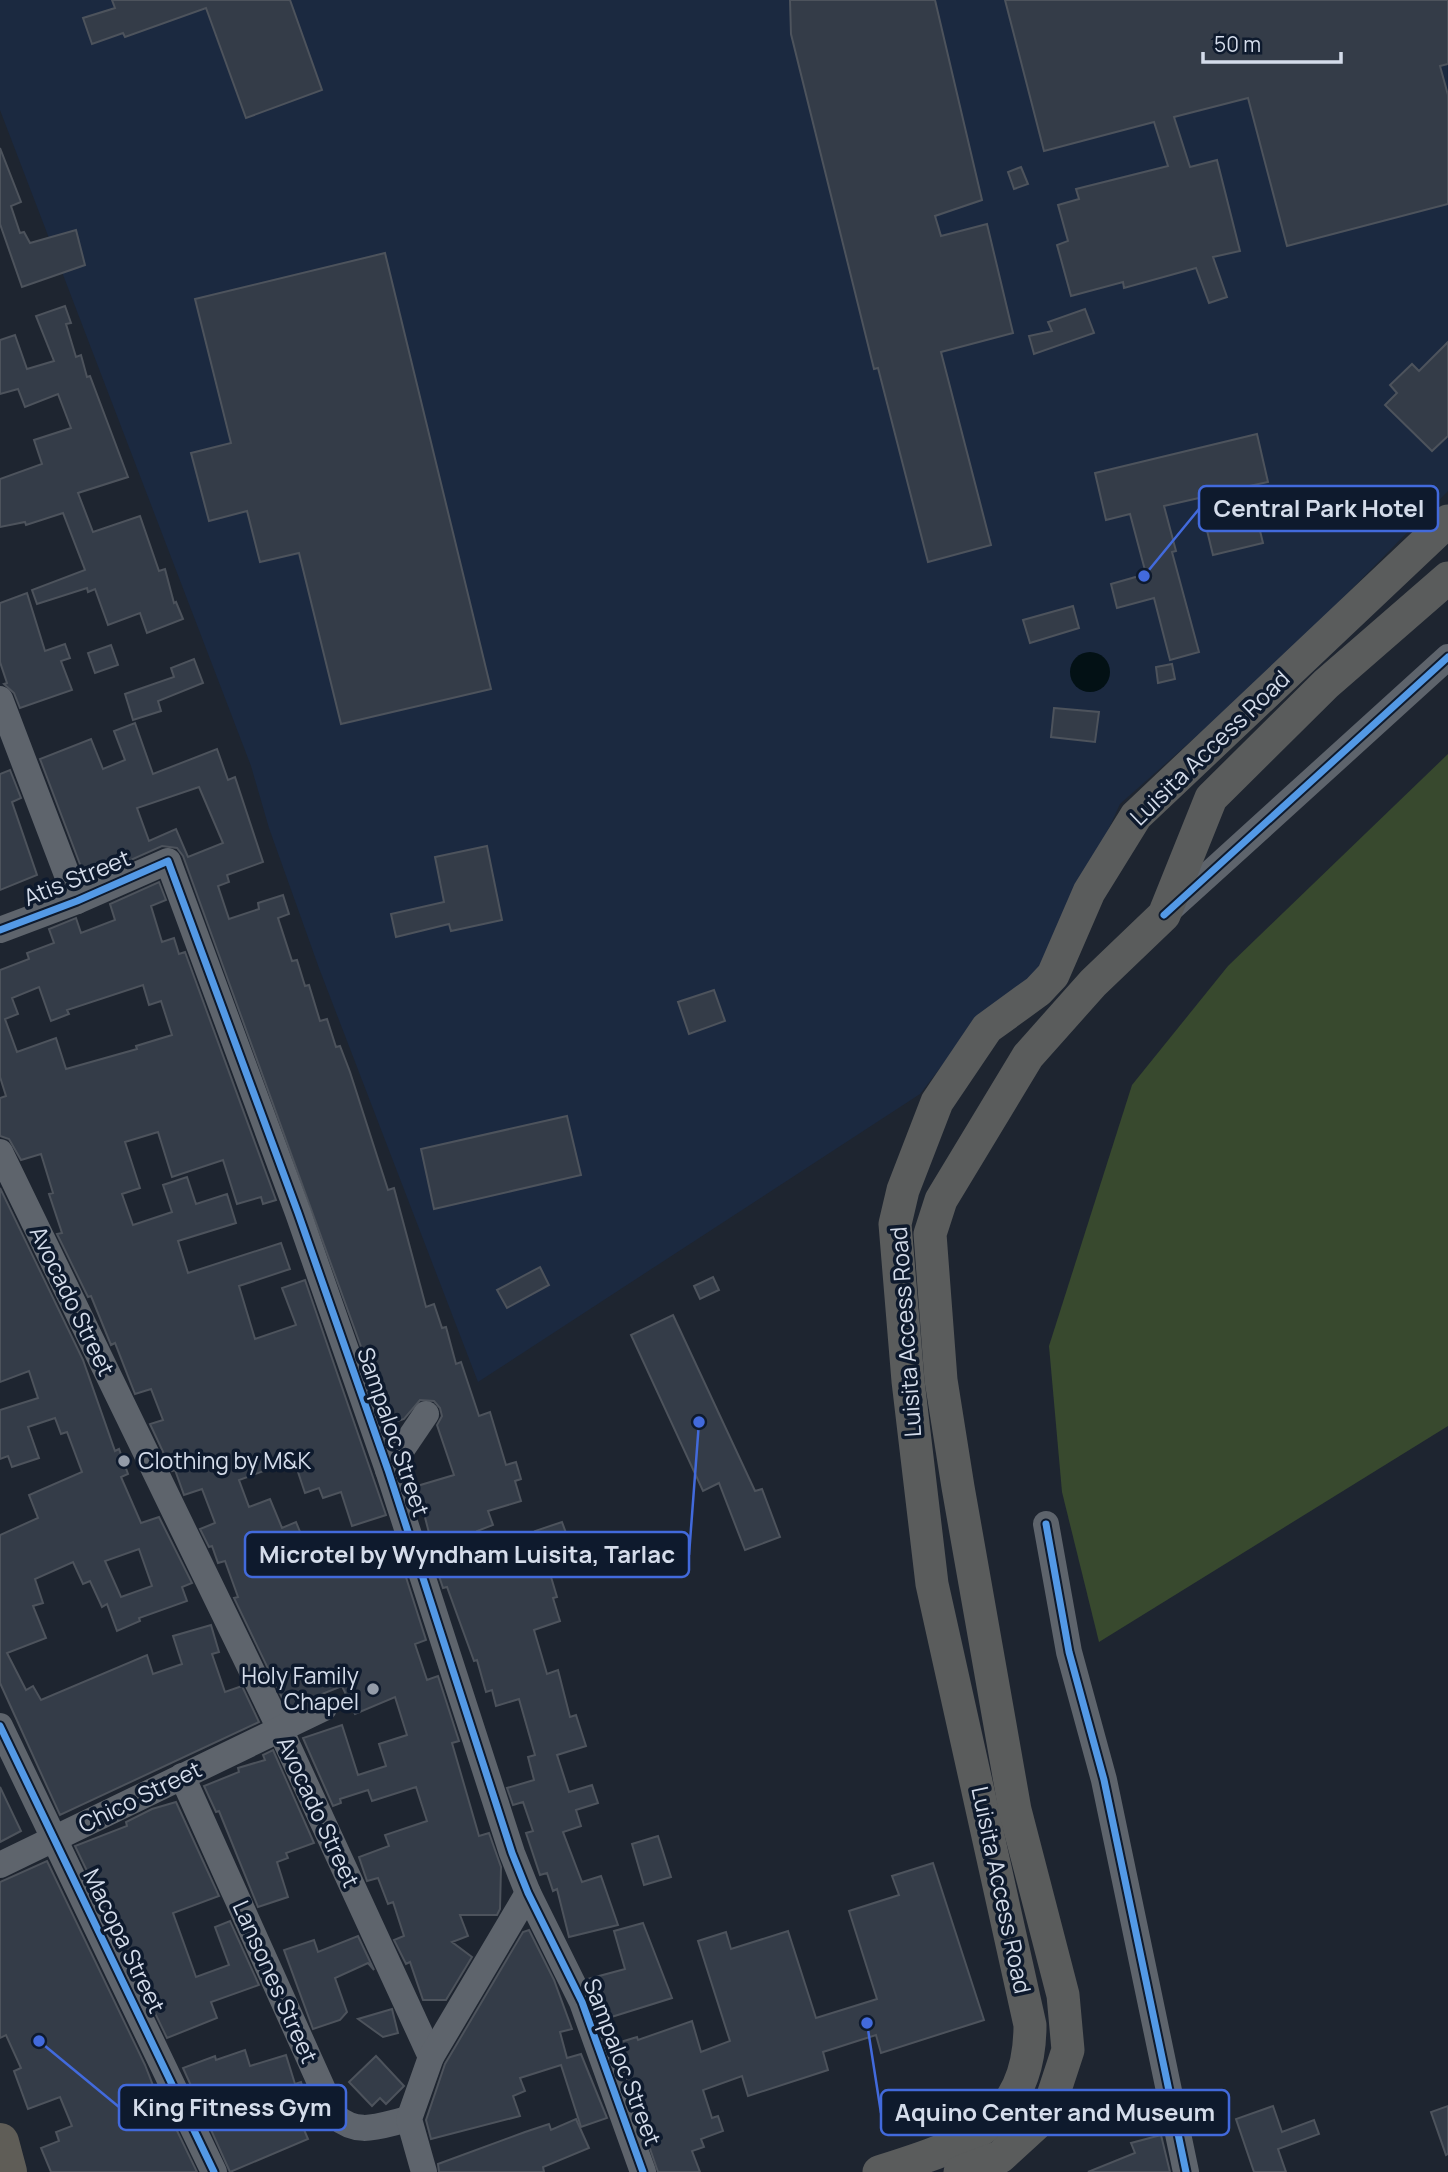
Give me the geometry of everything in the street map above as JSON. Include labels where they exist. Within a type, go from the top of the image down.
[{"type":"highway","points":[[0,2142],[8,2172]]},
{"type":"main road","name":"Luisita Access Road","points":[[879,2172],[973,2137],[1001,2113],[1025,2076],[1030,2052],[1030,2025],[932,1584],[922,1510],[895,1224],[919,1143],[943,1090],[987,1028],[1038,991],[1053,975],[1090,892],[1136,816],[1448,521]]},
{"type":"main road","name":"Luisita Access Road","points":[[960,2172],[1000,2157],[1047,2114],[1068,2050],[1063,1995],[1015,1811],[941,1380],[930,1234],[940,1200],[1028,1056],[1093,983],[1164,915],[1210,798],[1326,684],[1448,578]]},
{"type":"street","points":[[1164,915],[1448,657]]},
{"type":"street","points":[[0,699],[76,901]]},
{"type":"street","name":"Atis Street","points":[[0,930],[168,861]]},
{"type":"street","name":"Sampaloc Street","points":[[168,861],[293,1200],[388,1470],[457,1690],[528,1893],[582,2002],[643,2172]]},
{"type":"street","name":"Avocado Street","points":[[0,1152],[280,1729],[431,2057]]},
{"type":"street","points":[[388,1470],[426,1414]]},
{"type":"street","points":[[1046,1524],[1069,1652],[1104,1780],[1186,2172]]},
{"type":"street","name":"Chico Street","points":[[0,1865],[324,1707]]},
{"type":"street","name":"Macopa Street","points":[[0,1727],[214,2172]]},
{"type":"street","name":"Lansones Street","points":[[182,1776],[335,2116],[347,2126],[361,2129],[410,2119]]},
{"type":"street","points":[[424,2172],[410,2119],[431,2057],[528,1893]]},
{"type":"shaded area","points":[[0,0],[1448,0],[1448,491],[1279,663],[1120,804],[1042,975],[965,1036],[920,1094],[478,1382],[319,968],[269,828],[251,766],[0,110]]},
{"type":"shaded area","points":[[1090,652],[1104,658],[1110,672],[1104,686],[1090,692],[1076,686],[1070,672],[1076,658]]},
{"type":"green space","points":[[1448,754],[1448,1426],[1099,1642],[1062,1492],[1049,1346],[1132,1085],[1228,966]]},
{"type":"building","points":[[112,0],[290,0],[322,90],[246,118],[206,8],[125,37],[123,33],[92,44],[83,18],[115,8]]},
{"type":"building","points":[[790,0],[935,0],[982,200],[935,216],[941,236],[987,224],[1013,333],[941,352],[991,545],[928,562],[878,368],[874,369],[791,34]]},
{"type":"building","points":[[1005,0],[1448,0],[1448,64],[1440,66],[1448,95],[1448,204],[1287,246],[1248,98],[1174,117],[1190,167],[1217,160],[1240,251],[1213,257],[1227,297],[1209,303],[1196,268],[1124,288],[1123,282],[1071,296],[1057,245],[1068,241],[1058,205],[1079,199],[1076,189],[1168,166],[1154,122],[1044,151]]},
{"type":"building","points":[[0,148],[21,202],[11,206],[20,233],[24,232],[30,243],[76,230],[85,265],[22,287],[0,224]]},
{"type":"building","points":[[1021,167],[1028,184],[1014,189],[1008,172]]},
{"type":"building","points":[[385,253],[491,689],[341,724],[299,553],[260,562],[247,511],[209,521],[191,453],[231,443],[195,299]]},
{"type":"building","points":[[65,306],[71,323],[66,324],[76,357],[81,355],[87,377],[90,376],[128,477],[78,493],[93,532],[140,516],[159,571],[165,569],[174,603],[176,602],[183,619],[147,633],[140,613],[108,625],[95,589],[88,592],[87,588],[37,604],[32,590],[85,570],[63,513],[26,525],[25,522],[0,527],[0,479],[42,464],[34,440],[71,428],[58,394],[25,407],[18,389],[0,394],[0,340],[15,335],[27,369],[54,361],[36,316]]},
{"type":"building","points":[[1085,309],[1094,333],[1034,354],[1029,336],[1052,331],[1048,322]]},
{"type":"building","points":[[1448,342],[1448,436],[1432,451],[1385,405],[1397,393],[1390,385],[1412,364],[1419,371]]},
{"type":"building","points":[[1257,434],[1268,482],[1249,486],[1263,543],[1213,555],[1199,498],[1164,506],[1176,551],[1172,552],[1199,652],[1170,660],[1154,598],[1117,608],[1111,584],[1146,574],[1130,514],[1106,520],[1095,473]]},
{"type":"building","points":[[27,593],[45,651],[65,644],[70,658],[61,661],[72,690],[20,708],[14,693],[4,684],[7,683],[0,662],[0,603]]},
{"type":"building","points":[[1073,606],[1079,628],[1030,643],[1023,620]]},
{"type":"building","points":[[111,645],[118,665],[95,673],[88,653]]},
{"type":"building","points":[[194,659],[203,683],[158,701],[161,711],[133,720],[125,694],[174,677],[171,668]]},
{"type":"building","points":[[1172,664],[1175,679],[1158,683],[1156,667]]},
{"type":"building","points":[[1054,708],[1099,712],[1095,742],[1051,737]]},
{"type":"building","points":[[135,723],[153,774],[217,749],[228,780],[235,777],[263,862],[227,875],[229,882],[218,886],[229,919],[259,909],[258,903],[283,895],[289,914],[278,918],[292,961],[297,960],[305,986],[309,985],[320,1021],[327,1019],[336,1047],[340,1046],[388,1190],[394,1188],[426,1307],[434,1304],[442,1328],[446,1327],[456,1364],[461,1362],[479,1416],[490,1412],[506,1465],[516,1462],[521,1479],[515,1481],[521,1501],[488,1511],[493,1525],[477,1531],[487,1560],[508,1553],[514,1571],[546,1560],[557,1597],[553,1598],[560,1621],[534,1630],[547,1674],[558,1670],[570,1717],[576,1715],[586,1746],[557,1755],[569,1792],[592,1785],[598,1803],[576,1810],[581,1826],[563,1832],[582,1882],[601,1876],[618,1925],[569,1937],[557,1889],[553,1891],[547,1873],[540,1875],[526,1833],[533,1831],[523,1802],[513,1805],[507,1788],[534,1780],[528,1757],[535,1755],[519,1699],[496,1706],[492,1690],[486,1692],[477,1660],[474,1661],[447,1587],[443,1588],[425,1534],[429,1533],[417,1486],[454,1475],[437,1425],[442,1416],[440,1408],[434,1401],[420,1400],[404,1419],[389,1424],[183,856],[177,848],[162,846],[86,880],[40,759],[91,739],[103,769],[125,760],[114,731]],"holes":[[[199,787],[223,843],[188,857],[176,829],[149,841],[137,808]]]},
{"type":"building","points":[[10,770],[21,798],[12,802],[37,875],[0,890],[0,774]]},
{"type":"building","points":[[487,846],[502,920],[451,931],[449,924],[396,937],[391,914],[444,902],[435,857]]},
{"type":"building","points":[[159,882],[166,900],[151,906],[162,942],[174,938],[179,954],[185,952],[276,1200],[263,1204],[261,1197],[237,1204],[223,1160],[172,1177],[158,1132],[125,1142],[140,1188],[122,1194],[133,1225],[172,1212],[163,1185],[187,1177],[196,1204],[227,1194],[236,1223],[178,1241],[188,1273],[281,1243],[290,1269],[239,1286],[255,1339],[296,1325],[282,1288],[305,1280],[386,1515],[352,1526],[341,1492],[323,1498],[319,1488],[305,1493],[294,1460],[239,1480],[249,1507],[270,1499],[282,1528],[296,1522],[316,1571],[356,1557],[358,1561],[397,1549],[426,1640],[415,1644],[427,1680],[438,1676],[459,1741],[452,1743],[479,1836],[489,1833],[501,1867],[500,1909],[497,1915],[460,1915],[468,1936],[452,1942],[472,1957],[446,2000],[423,2000],[410,1962],[406,1964],[394,1940],[404,1936],[393,1902],[388,1904],[378,1878],[367,1881],[359,1857],[389,1846],[385,1835],[427,1821],[416,1787],[372,1801],[368,1790],[340,1799],[341,1803],[333,1806],[303,1738],[342,1725],[358,1775],[386,1766],[379,1744],[407,1735],[395,1697],[355,1714],[342,1686],[287,1708],[234,1598],[238,1597],[225,1561],[218,1563],[212,1546],[209,1547],[200,1529],[215,1523],[202,1489],[184,1495],[175,1470],[172,1471],[150,1424],[163,1420],[151,1389],[135,1394],[115,1343],[111,1345],[91,1296],[88,1297],[57,1234],[62,1233],[49,1194],[53,1193],[41,1154],[21,1160],[9,1139],[0,1136],[0,1098],[6,1096],[0,1077],[0,970],[29,959],[27,953],[54,943],[49,929],[76,918],[81,933],[115,920],[110,904]],"holes":[[[143,985],[149,1005],[161,1001],[172,1035],[136,1046],[137,1049],[66,1069],[56,1038],[17,1052],[5,1019],[18,1014],[12,998],[39,987],[51,1021],[69,1014],[67,1010]]]},
{"type":"building","points":[[714,990],[725,1021],[689,1034],[678,1002]]},
{"type":"building","points":[[567,1116],[581,1175],[434,1209],[421,1149]]},
{"type":"building","points":[[0,1188],[83,1360],[115,1451],[119,1449],[128,1474],[121,1477],[141,1523],[159,1517],[192,1583],[182,1587],[187,1601],[139,1618],[140,1621],[117,1631],[107,1604],[102,1607],[90,1581],[83,1584],[73,1562],[35,1579],[43,1603],[33,1606],[46,1638],[7,1653],[26,1690],[33,1686],[41,1700],[147,1655],[153,1674],[182,1664],[173,1636],[211,1625],[219,1652],[212,1654],[225,1692],[242,1686],[259,1722],[60,1815],[0,1683],[0,1535],[38,1518],[29,1495],[82,1472],[67,1432],[61,1434],[55,1418],[28,1427],[39,1458],[12,1467],[8,1456],[0,1459],[0,1410],[38,1398],[29,1371],[0,1382]],"holes":[[[139,1549],[152,1586],[121,1597],[105,1561]]]},
{"type":"building","points":[[540,1267],[549,1285],[507,1308],[497,1290]]},
{"type":"building","points":[[713,1277],[719,1290],[700,1299],[694,1286]]},
{"type":"building","points":[[673,1315],[755,1491],[762,1489],[780,1537],[745,1550],[719,1483],[703,1491],[631,1335]]},
{"type":"building","points":[[562,1522],[570,1544],[543,1553],[535,1531]]},
{"type":"building","points":[[273,1750],[314,1843],[286,1853],[288,1858],[277,1862],[288,1897],[258,1907],[219,1811],[216,1812],[204,1786],[239,1772],[238,1768],[265,1760],[263,1755]]},
{"type":"building","points":[[0,1787],[21,1831],[0,1842]]},
{"type":"building","points":[[176,1802],[219,1896],[173,1913],[196,1977],[229,1965],[215,1927],[230,1921],[259,1985],[211,2002],[217,2018],[167,2038],[75,1846],[127,1826],[126,1822],[152,1809]]},
{"type":"building","points":[[658,1836],[671,1877],[644,1885],[632,1844]]},
{"type":"building","points":[[47,1861],[145,2065],[163,2111],[167,2110],[197,2172],[51,2172],[41,2148],[59,2141],[56,2132],[72,2126],[60,2097],[28,2109],[14,2071],[21,2068],[6,2035],[0,2038],[0,1882]]},
{"type":"building","points":[[933,1863],[984,2020],[881,2053],[876,2035],[823,2052],[828,2070],[748,2096],[742,2076],[703,2090],[712,2118],[718,2116],[723,2131],[701,2139],[704,2147],[692,2151],[700,2172],[658,2172],[614,2044],[637,2037],[638,2040],[692,2021],[701,2052],[730,2041],[698,1941],[726,1932],[731,1949],[788,1931],[816,2018],[877,1999],[849,1911],[899,1895],[892,1876]]},
{"type":"building","points":[[643,1923],[672,1998],[605,2019],[588,1979],[625,1969],[614,1931]]},
{"type":"building","points":[[529,1930],[554,1980],[572,2029],[560,2032],[567,2058],[581,2054],[607,2118],[581,2127],[561,2065],[520,2078],[525,2091],[513,2096],[520,2116],[431,2139],[426,2120],[445,2064],[523,1932]]},
{"type":"building","points":[[358,1936],[374,1970],[368,1963],[335,1978],[347,2012],[340,2020],[313,2029],[284,1950],[314,1940],[318,1952]]},
{"type":"building","points":[[392,2009],[398,2033],[383,2037],[358,2019]]},
{"type":"building","points":[[245,2050],[250,2066],[286,2055],[295,2084],[301,2082],[309,2107],[296,2111],[308,2139],[230,2172],[183,2068],[215,2056],[216,2060]]},
{"type":"building","points":[[376,2056],[404,2086],[386,2104],[380,2098],[372,2106],[349,2082]]},
{"type":"building","points":[[1273,2106],[1282,2132],[1314,2120],[1319,2134],[1278,2149],[1286,2172],[1254,2172],[1236,2119]]},
{"type":"building","points":[[1448,2106],[1448,2154],[1446,2155],[1431,2112]]},
{"type":"building","points":[[576,2119],[589,2148],[543,2167],[544,2172],[439,2172],[438,2164],[549,2124],[551,2130]]},
{"type":"building","points":[[1161,2135],[1170,2172],[1088,2172],[1135,2153],[1131,2143]]},
{"type":"cycle path","points":[[1164,915],[1448,657]]},
{"type":"cycle path","points":[[0,930],[77,901],[168,861],[298,1213],[388,1470],[512,1853],[528,1893],[582,2002],[643,2172]]},
{"type":"cycle path","points":[[1046,1524],[1069,1652],[1104,1780],[1186,2172]]},
{"type":"cycle path","points":[[0,1726],[214,2172]]},
{"type":"place","name":"Central Park Hotel","points":[[1144,576]]},
{"type":"place","name":"Microtel by Wyndham Luisita, Tarlac","points":[[699,1422]]},
{"type":"place","name":"Clothing by M&K","points":[[124,1461]]},
{"type":"place","name":"Holy Family Chapel","points":[[373,1689]]},
{"type":"place","name":"Aquino Center and Museum","points":[[867,2023]]},
{"type":"place","name":"King Fitness Gym","points":[[39,2041]]}]
